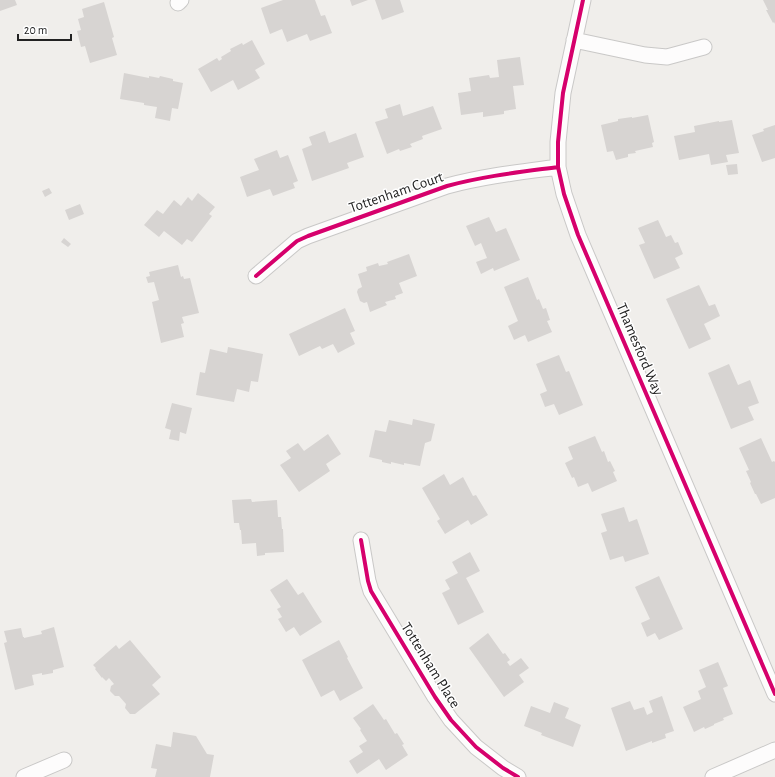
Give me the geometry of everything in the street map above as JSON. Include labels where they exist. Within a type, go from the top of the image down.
[{"type":"street","name":"Thamesford Way","points":[[582,0],[562,93],[558,142],[558,168],[564,194],[578,235],[775,694]]},
{"type":"street","points":[[574,40],[645,55],[667,57],[704,47]]},
{"type":"street","name":"Tottenham Court","points":[[256,276],[297,241],[308,236],[454,184],[469,180],[558,168]]},
{"type":"street","name":"Tottenham Place","points":[[361,540],[371,591],[451,720],[476,748],[518,777]]},
{"type":"street","points":[[713,777],[775,750]]},
{"type":"street","points":[[24,777],[64,760]]},
{"type":"building","points":[[0,0],[15,0],[17,5],[0,11]]},
{"type":"building","points":[[283,0],[315,0],[321,16],[325,15],[332,33],[310,41],[307,34],[287,42],[282,29],[270,34],[261,8]]},
{"type":"building","points":[[350,0],[368,0],[352,6]]},
{"type":"building","points":[[375,0],[400,0],[404,12],[382,20]]},
{"type":"building","points":[[763,0],[775,0],[775,24],[766,10],[768,10]]},
{"type":"building","points":[[104,2],[114,37],[112,38],[117,55],[90,63],[85,46],[81,47],[77,31],[81,30],[78,19],[84,17],[82,9]]},
{"type":"building","points":[[252,40],[265,64],[255,70],[260,78],[238,90],[233,80],[211,92],[198,69],[217,58],[219,61],[222,59],[221,57],[231,51],[230,49],[242,43],[243,45]]},
{"type":"building","points":[[520,57],[524,85],[513,86],[516,109],[504,111],[504,114],[483,117],[483,112],[461,115],[458,93],[471,91],[469,78],[489,75],[490,78],[499,77],[497,60]]},
{"type":"building","points":[[124,73],[149,78],[149,76],[159,78],[160,76],[183,83],[178,109],[172,108],[170,121],[155,118],[157,107],[120,99]]},
{"type":"building","points":[[400,104],[403,116],[433,106],[442,129],[422,136],[423,139],[410,144],[412,147],[400,151],[399,149],[387,154],[375,122],[388,118],[385,109]]},
{"type":"building","points":[[648,115],[654,142],[652,143],[653,147],[635,151],[636,153],[628,154],[628,157],[616,160],[613,151],[607,152],[601,125],[618,121],[618,119]]},
{"type":"building","points":[[732,120],[739,153],[726,155],[728,162],[711,165],[709,154],[679,160],[674,136],[695,132],[694,126]]},
{"type":"building","points":[[775,125],[775,158],[762,162],[752,135]]},
{"type":"building","points":[[325,131],[329,143],[356,133],[364,157],[347,163],[349,168],[312,181],[302,149],[312,145],[309,137]]},
{"type":"building","points":[[277,150],[280,158],[288,155],[298,181],[293,183],[295,188],[273,196],[270,189],[247,197],[240,177],[259,170],[254,159]]},
{"type":"building","points":[[737,164],[738,174],[728,175],[726,165]]},
{"type":"building","points":[[49,188],[52,193],[45,197],[42,191]]},
{"type":"building","points":[[198,193],[215,207],[209,214],[212,216],[192,242],[187,239],[182,245],[164,231],[159,237],[144,225],[157,210],[163,214],[174,200],[181,206],[188,197],[192,201]]},
{"type":"building","points":[[80,204],[84,214],[69,220],[65,210]]},
{"type":"building","points":[[489,217],[496,232],[506,228],[520,260],[494,271],[493,268],[481,274],[476,262],[487,258],[481,243],[475,246],[466,226]]},
{"type":"building","points":[[658,220],[666,237],[671,235],[675,243],[678,242],[683,254],[675,258],[680,268],[654,279],[639,245],[645,243],[638,228]]},
{"type":"building","points":[[64,238],[71,244],[68,247],[61,242]]},
{"type":"building","points":[[409,254],[417,276],[399,283],[403,293],[395,296],[396,299],[385,302],[387,305],[370,312],[367,302],[364,303],[360,301],[357,292],[358,289],[362,287],[358,274],[367,271],[366,267],[378,263],[379,266],[388,264],[387,262]]},
{"type":"building","points":[[178,265],[181,277],[183,276],[184,279],[190,278],[199,313],[182,317],[184,323],[181,324],[184,337],[161,343],[152,302],[159,300],[154,282],[148,283],[146,277],[150,276],[149,272]]},
{"type":"building","points":[[528,277],[537,300],[539,299],[543,309],[546,308],[550,320],[547,321],[552,332],[528,342],[525,335],[514,340],[508,326],[518,321],[504,287]]},
{"type":"building","points":[[699,285],[709,306],[715,304],[720,316],[704,324],[711,339],[689,349],[666,299]]},
{"type":"building","points":[[345,308],[355,331],[350,333],[355,344],[338,353],[333,344],[322,349],[320,346],[299,356],[289,334]]},
{"type":"building","points":[[228,347],[263,354],[258,382],[251,381],[249,392],[237,389],[234,402],[196,395],[200,372],[205,373],[210,349],[227,353]]},
{"type":"building","points":[[559,355],[566,372],[569,371],[583,405],[559,415],[554,404],[545,407],[540,394],[547,391],[536,364]]},
{"type":"building","points":[[729,364],[738,385],[750,380],[759,403],[748,407],[754,420],[731,429],[708,373]]},
{"type":"building","points":[[172,403],[192,408],[186,434],[180,432],[179,441],[169,439],[171,430],[165,428]]},
{"type":"building","points":[[413,419],[435,424],[431,441],[425,443],[420,466],[391,462],[391,464],[369,457],[375,430],[386,432],[389,420],[412,425]]},
{"type":"building","points":[[328,434],[341,454],[326,464],[330,471],[299,492],[280,465],[291,458],[286,451],[298,443],[304,451]]},
{"type":"building","points":[[595,436],[602,452],[604,451],[608,462],[610,461],[615,471],[613,472],[617,481],[592,492],[588,483],[578,487],[574,477],[572,478],[565,463],[573,459],[568,447]]},
{"type":"building","points":[[761,438],[772,462],[775,462],[775,498],[761,504],[750,483],[751,482],[746,471],[749,470],[739,448]]},
{"type":"building","points":[[444,474],[450,485],[463,477],[473,496],[476,495],[488,515],[471,525],[468,520],[445,534],[437,521],[440,519],[422,488]]},
{"type":"building","points":[[251,499],[252,502],[277,500],[278,517],[281,517],[283,529],[284,552],[265,553],[265,555],[257,556],[256,543],[242,544],[239,523],[234,523],[232,500]]},
{"type":"building","points":[[624,507],[629,522],[637,519],[649,554],[625,562],[623,556],[610,560],[601,533],[607,531],[601,514]]},
{"type":"building","points":[[470,552],[480,571],[466,578],[484,612],[458,625],[442,593],[450,589],[445,580],[458,573],[452,562]]},
{"type":"building","points":[[659,576],[683,629],[659,640],[655,633],[647,637],[641,623],[650,619],[635,587]]},
{"type":"building","points":[[287,579],[298,595],[303,592],[322,622],[300,636],[294,627],[286,632],[278,619],[282,617],[277,609],[281,607],[270,590]]},
{"type":"building","points":[[54,627],[64,667],[53,670],[53,673],[32,675],[34,685],[15,690],[4,643],[7,642],[4,631],[21,628],[24,638],[42,634],[41,631]]},
{"type":"building","points":[[488,633],[503,654],[505,653],[510,660],[507,662],[510,666],[521,658],[529,668],[519,675],[524,682],[504,697],[469,648]]},
{"type":"building","points":[[130,640],[161,677],[152,685],[160,694],[135,714],[130,714],[125,708],[126,704],[119,696],[115,696],[110,691],[111,686],[114,684],[109,678],[106,681],[102,678],[93,665],[116,645],[119,649]]},
{"type":"building","points":[[339,640],[363,688],[340,701],[334,690],[321,697],[302,660]]},
{"type":"building","points":[[718,662],[728,686],[723,688],[733,714],[723,718],[724,720],[714,725],[705,729],[704,727],[694,732],[683,707],[701,699],[698,691],[706,687],[699,670]]},
{"type":"building","points":[[662,696],[674,731],[665,734],[666,738],[652,743],[652,741],[626,751],[611,708],[630,701],[634,710],[644,707],[647,715],[653,712],[649,701]]},
{"type":"building","points":[[554,702],[569,708],[565,718],[581,725],[573,747],[541,735],[542,733],[524,726],[531,706],[550,713]]},
{"type":"building","points":[[373,704],[384,720],[386,719],[395,734],[397,733],[404,744],[402,745],[408,755],[386,770],[379,759],[357,774],[349,761],[363,752],[359,746],[367,741],[353,718]]},
{"type":"building","points":[[173,732],[196,736],[207,754],[214,755],[210,777],[155,777],[157,769],[151,768],[156,744],[171,747]]},
{"type":"cycle path","points":[[583,0],[563,93],[558,142],[558,167],[564,194],[578,235],[775,694]]},
{"type":"cycle path","points":[[256,276],[297,241],[308,236],[447,186],[489,177],[558,167]]},
{"type":"cycle path","points":[[361,540],[371,591],[435,697],[451,720],[476,747],[503,768],[518,777]]}]
